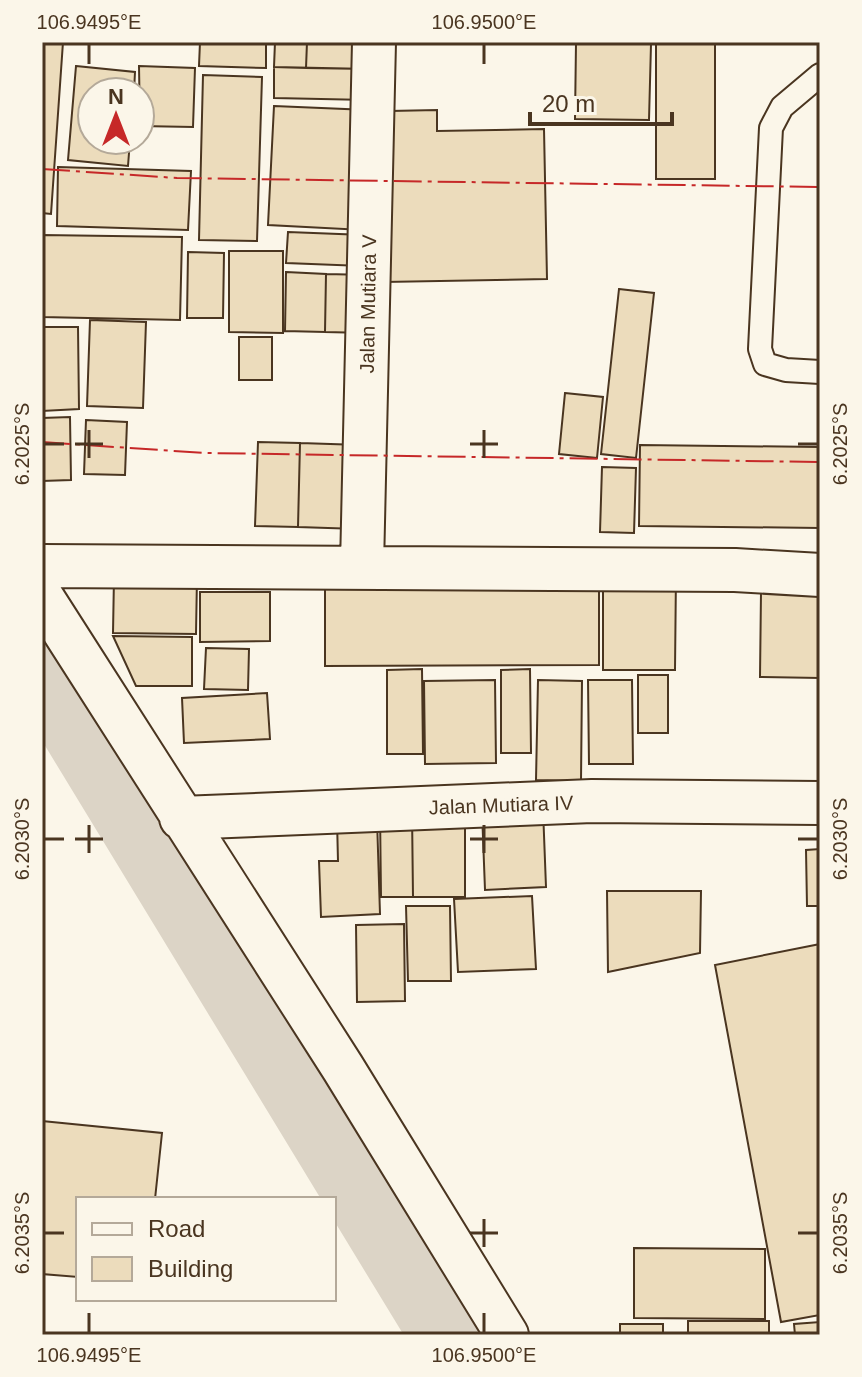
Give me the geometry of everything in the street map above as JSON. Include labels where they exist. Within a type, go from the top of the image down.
[{"type":"street","name":"Jalan Mutiara V","points":[[362,566],[374,42]]},
{"type":"street","points":[[42,566],[735,570],[820,575]]},
{"type":"street","points":[[42,597],[343,1068],[507,1335]]},
{"type":"street","name":"Jalan Mutiara IV","points":[[181,818],[592,801],[820,803]]},
{"type":"lane","points":[[820,75],[782,107],[771,128],[760,349],[765,364],[786,370],[820,372]]},
{"type":"building","points":[[42,42],[63,42],[51,214],[42,213]]},
{"type":"building","points":[[200,42],[266,42],[266,68],[199,66]]},
{"type":"building","points":[[275,42],[307,42],[306,68],[274,67]]},
{"type":"building","points":[[307,42],[370,42],[369,69],[306,68]]},
{"type":"building","points":[[656,42],[715,42],[715,179],[656,179]]},
{"type":"building","points":[[576,43],[651,44],[649,120],[575,119]]},
{"type":"building","points":[[76,66],[135,72],[135,76],[76,76],[76,156],[129,156],[128,166],[68,160]]},
{"type":"building","points":[[139,66],[195,68],[193,127],[156,126],[156,76],[139,76]]},
{"type":"building","points":[[274,67],[369,69],[368,100],[274,98]]},
{"type":"building","points":[[203,75],[262,77],[257,241],[199,240]]},
{"type":"building","points":[[274,106],[368,110],[363,230],[268,225]]},
{"type":"building","points":[[437,110],[437,131],[544,129],[547,279],[384,282],[390,111]]},
{"type":"building","points":[[58,167],[191,171],[188,230],[57,226]]},
{"type":"building","points":[[288,232],[364,235],[362,266],[286,263]]},
{"type":"building","points":[[42,235],[182,237],[180,320],[42,317]]},
{"type":"building","points":[[229,251],[283,251],[283,333],[229,332]]},
{"type":"building","points":[[188,252],[224,253],[223,318],[187,318]]},
{"type":"building","points":[[286,272],[326,274],[325,332],[285,331]]},
{"type":"building","points":[[326,274],[368,275],[367,333],[325,332]]},
{"type":"building","points":[[619,289],[654,293],[636,458],[601,454]]},
{"type":"building","points":[[90,320],[146,322],[143,408],[87,406]]},
{"type":"building","points":[[42,327],[78,327],[79,409],[42,411]]},
{"type":"building","points":[[239,337],[272,337],[272,380],[239,380]]},
{"type":"building","points":[[565,393],[603,397],[597,458],[559,454]]},
{"type":"building","points":[[70,417],[71,480],[42,481],[42,418]]},
{"type":"building","points":[[86,420],[127,422],[125,475],[84,474]]},
{"type":"building","points":[[258,442],[300,443],[298,527],[255,526]]},
{"type":"building","points":[[300,443],[360,445],[358,529],[298,527]]},
{"type":"building","points":[[640,445],[820,447],[820,528],[639,526]]},
{"type":"building","points":[[602,467],[636,468],[634,533],[600,532]]},
{"type":"building","points":[[603,573],[676,573],[675,670],[603,670]]},
{"type":"building","points":[[325,574],[599,574],[599,665],[325,666]]},
{"type":"building","points":[[114,577],[197,577],[196,634],[113,633]]},
{"type":"building","points":[[200,592],[270,592],[270,641],[200,642]]},
{"type":"building","points":[[761,592],[820,592],[820,678],[760,677]]},
{"type":"building","points":[[113,636],[192,637],[192,686],[136,686]]},
{"type":"building","points":[[206,648],[249,649],[248,690],[204,689]]},
{"type":"building","points":[[422,669],[423,754],[387,754],[387,670]]},
{"type":"building","points":[[530,669],[531,753],[501,753],[501,670]]},
{"type":"building","points":[[638,675],[668,675],[668,733],[638,733]]},
{"type":"building","points":[[495,680],[496,763],[425,764],[424,681]]},
{"type":"building","points":[[538,680],[582,681],[581,781],[536,780]]},
{"type":"building","points":[[588,680],[632,680],[633,764],[589,764]]},
{"type":"building","points":[[267,693],[270,739],[184,743],[182,698]]},
{"type":"building","points":[[543,809],[546,887],[485,890],[482,811]]},
{"type":"building","points":[[465,811],[465,897],[413,897],[412,812]]},
{"type":"building","points":[[380,812],[412,812],[413,897],[381,897]]},
{"type":"building","points":[[377,819],[380,914],[321,917],[319,861],[338,861],[337,820]]},
{"type":"building","points":[[820,849],[820,906],[807,906],[806,850]]},
{"type":"building","points":[[607,891],[701,891],[700,953],[608,972]]},
{"type":"building","points":[[532,896],[536,969],[458,972],[454,899]]},
{"type":"building","points":[[406,906],[450,906],[451,981],[408,981]]},
{"type":"building","points":[[404,924],[405,1001],[357,1002],[356,925]]},
{"type":"building","points":[[820,944],[820,1315],[781,1322],[715,965]]},
{"type":"building","points":[[42,1121],[162,1133],[155,1197],[76,1197],[76,1277],[42,1274]]},
{"type":"building","points":[[634,1248],[765,1249],[765,1319],[634,1318]]},
{"type":"building","points":[[688,1321],[769,1321],[769,1335],[688,1335]]},
{"type":"building","points":[[820,1322],[820,1335],[795,1335],[794,1324]]},
{"type":"building","points":[[620,1324],[663,1324],[663,1335],[620,1335]]},
{"type":"waterway","points":[[42,658],[454,1335]]},
{"type":"power","points":[[42,169],[177,178],[820,187]]},
{"type":"power","points":[[42,442],[204,453],[820,462]]}]
